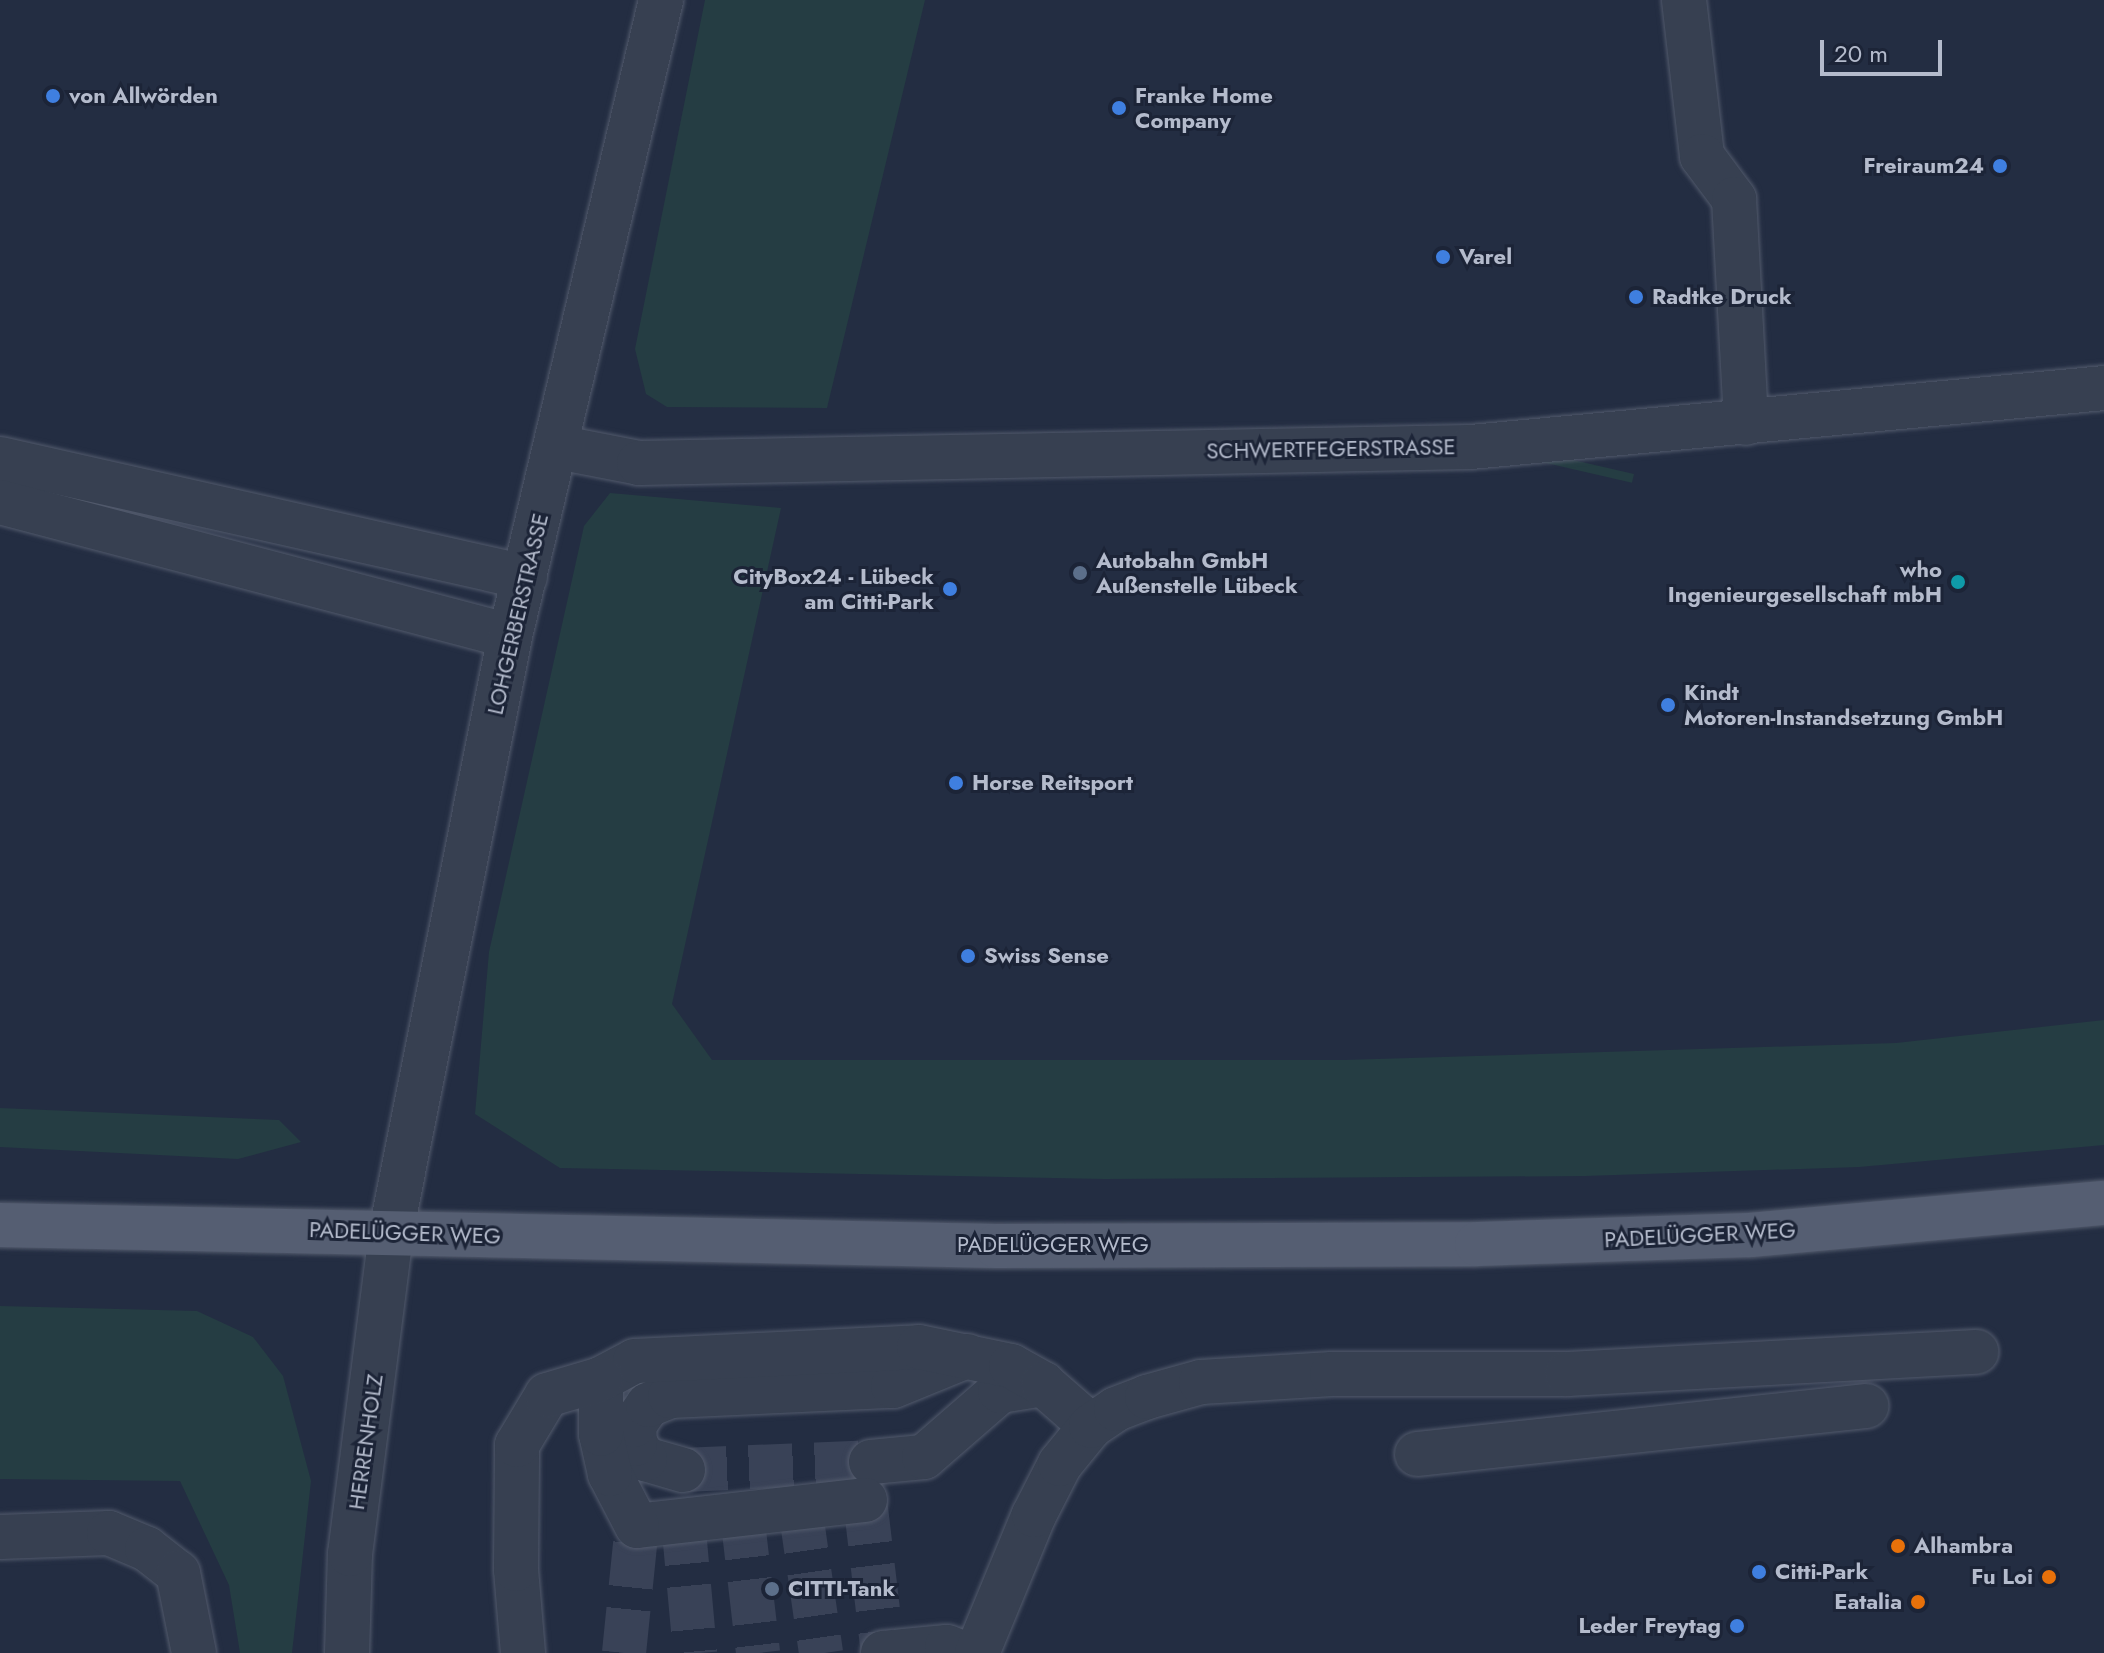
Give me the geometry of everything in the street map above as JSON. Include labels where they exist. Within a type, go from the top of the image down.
[{"type":"main road","name":"PADELÜGGER WEG","points":[[0,1225],[996,1246],[1477,1244],[1750,1235],[2104,1203]]},
{"type":"street","name":"LOHGERBERSTRASSE","points":[[391,1232],[510,636],[661,0]]},
{"type":"street","points":[[1684,0],[1702,156],[1734,199],[1746,423]]},
{"type":"street","name":"SCHWERTFEGERSTRASSE","points":[[557,447],[639,463],[1471,447],[2104,388]]},
{"type":"street","points":[[0,459],[525,577]]},
{"type":"street","points":[[0,502],[510,636]]},
{"type":"street","name":"HERRENHOLZ","points":[[347,1653],[350,1554],[391,1232]]},
{"type":"street","points":[[523,1653],[516,1569],[517,1445],[547,1395],[601,1379],[635,1361],[919,1347],[1011,1366],[1043,1384],[1091,1426]]},
{"type":"street","points":[[977,1653],[1034,1515],[1060,1464],[1091,1426],[1116,1409],[1201,1382],[1341,1373],[1567,1374],[1976,1352]]},
{"type":"street","points":[[683,1470],[645,1459],[635,1444],[634,1425],[648,1405],[670,1396],[893,1386],[969,1355]]},
{"type":"street","points":[[1567,1374],[1578,1435]]},
{"type":"street","points":[[601,1379],[601,1434],[610,1474],[637,1526],[868,1481],[924,1457],[1000,1391],[1043,1384]]},
{"type":"street","points":[[1417,1454],[1866,1406]]},
{"type":"street","points":[[0,1537],[109,1533],[147,1549],[178,1573],[194,1653]]},
{"type":"street","points":[[883,1653],[947,1647],[962,1653]]},
{"type":"green space","points":[[705,0],[925,0],[827,408],[667,407],[646,394],[635,349]]},
{"type":"green space","points":[[1540,452],[1634,474],[1632,483],[1538,461]]},
{"type":"green space","points":[[610,493],[781,508],[672,1004],[712,1060],[1344,1060],[1896,1043],[2104,1020],[2104,1145],[1859,1167],[1585,1176],[1105,1179],[560,1168],[475,1114],[489,952],[584,526]]},
{"type":"green space","points":[[0,1108],[279,1120],[301,1142],[238,1159],[0,1147]]},
{"type":"green space","points":[[0,1306],[197,1311],[253,1337],[283,1376],[311,1481],[292,1653],[240,1653],[229,1585],[180,1481],[0,1479]]},
{"type":"tunnel","points":[[683,1470],[871,1462]]},
{"type":"tunnel","points":[[865,1500],[883,1653]]},
{"type":"tunnel","points":[[800,1507],[821,1653]]},
{"type":"tunnel","points":[[742,1514],[758,1653]]},
{"type":"tunnel","points":[[683,1520],[695,1653]]},
{"type":"tunnel","points":[[624,1653],[637,1526]]},
{"type":"place","name":"von Allwörden","points":[[53,96]]},
{"type":"place","name":"Franke Home Company","points":[[1119,108]]},
{"type":"place","name":"Freiraum24","points":[[2000,166]]},
{"type":"place","name":"Varel","points":[[1443,257]]},
{"type":"place","name":"Radtke Druck","points":[[1636,297]]},
{"type":"place","name":"Autobahn GmbH Außenstelle Lübeck","points":[[1080,573]]},
{"type":"place","name":"who Ingenieurgesellschaft mbH","points":[[1958,582]]},
{"type":"place","name":"CityBox24 - Lübeck am Citti-Park","points":[[950,589]]},
{"type":"place","name":"Kindt Motoren-Instandsetzung GmbH","points":[[1668,705]]},
{"type":"place","name":"Horse Reitsport","points":[[956,783]]},
{"type":"place","name":"Swiss Sense","points":[[968,956]]},
{"type":"place","name":"Alhambra","points":[[1898,1546]]},
{"type":"place","name":"Citti-Park","points":[[1759,1572]]},
{"type":"place","name":"Fu Loi","points":[[2049,1577]]},
{"type":"place","name":"CITTI-Tank","points":[[772,1589]]},
{"type":"place","name":"Eatalia","points":[[1918,1602]]},
{"type":"place","name":"Leder Freytag","points":[[1737,1626]]}]
